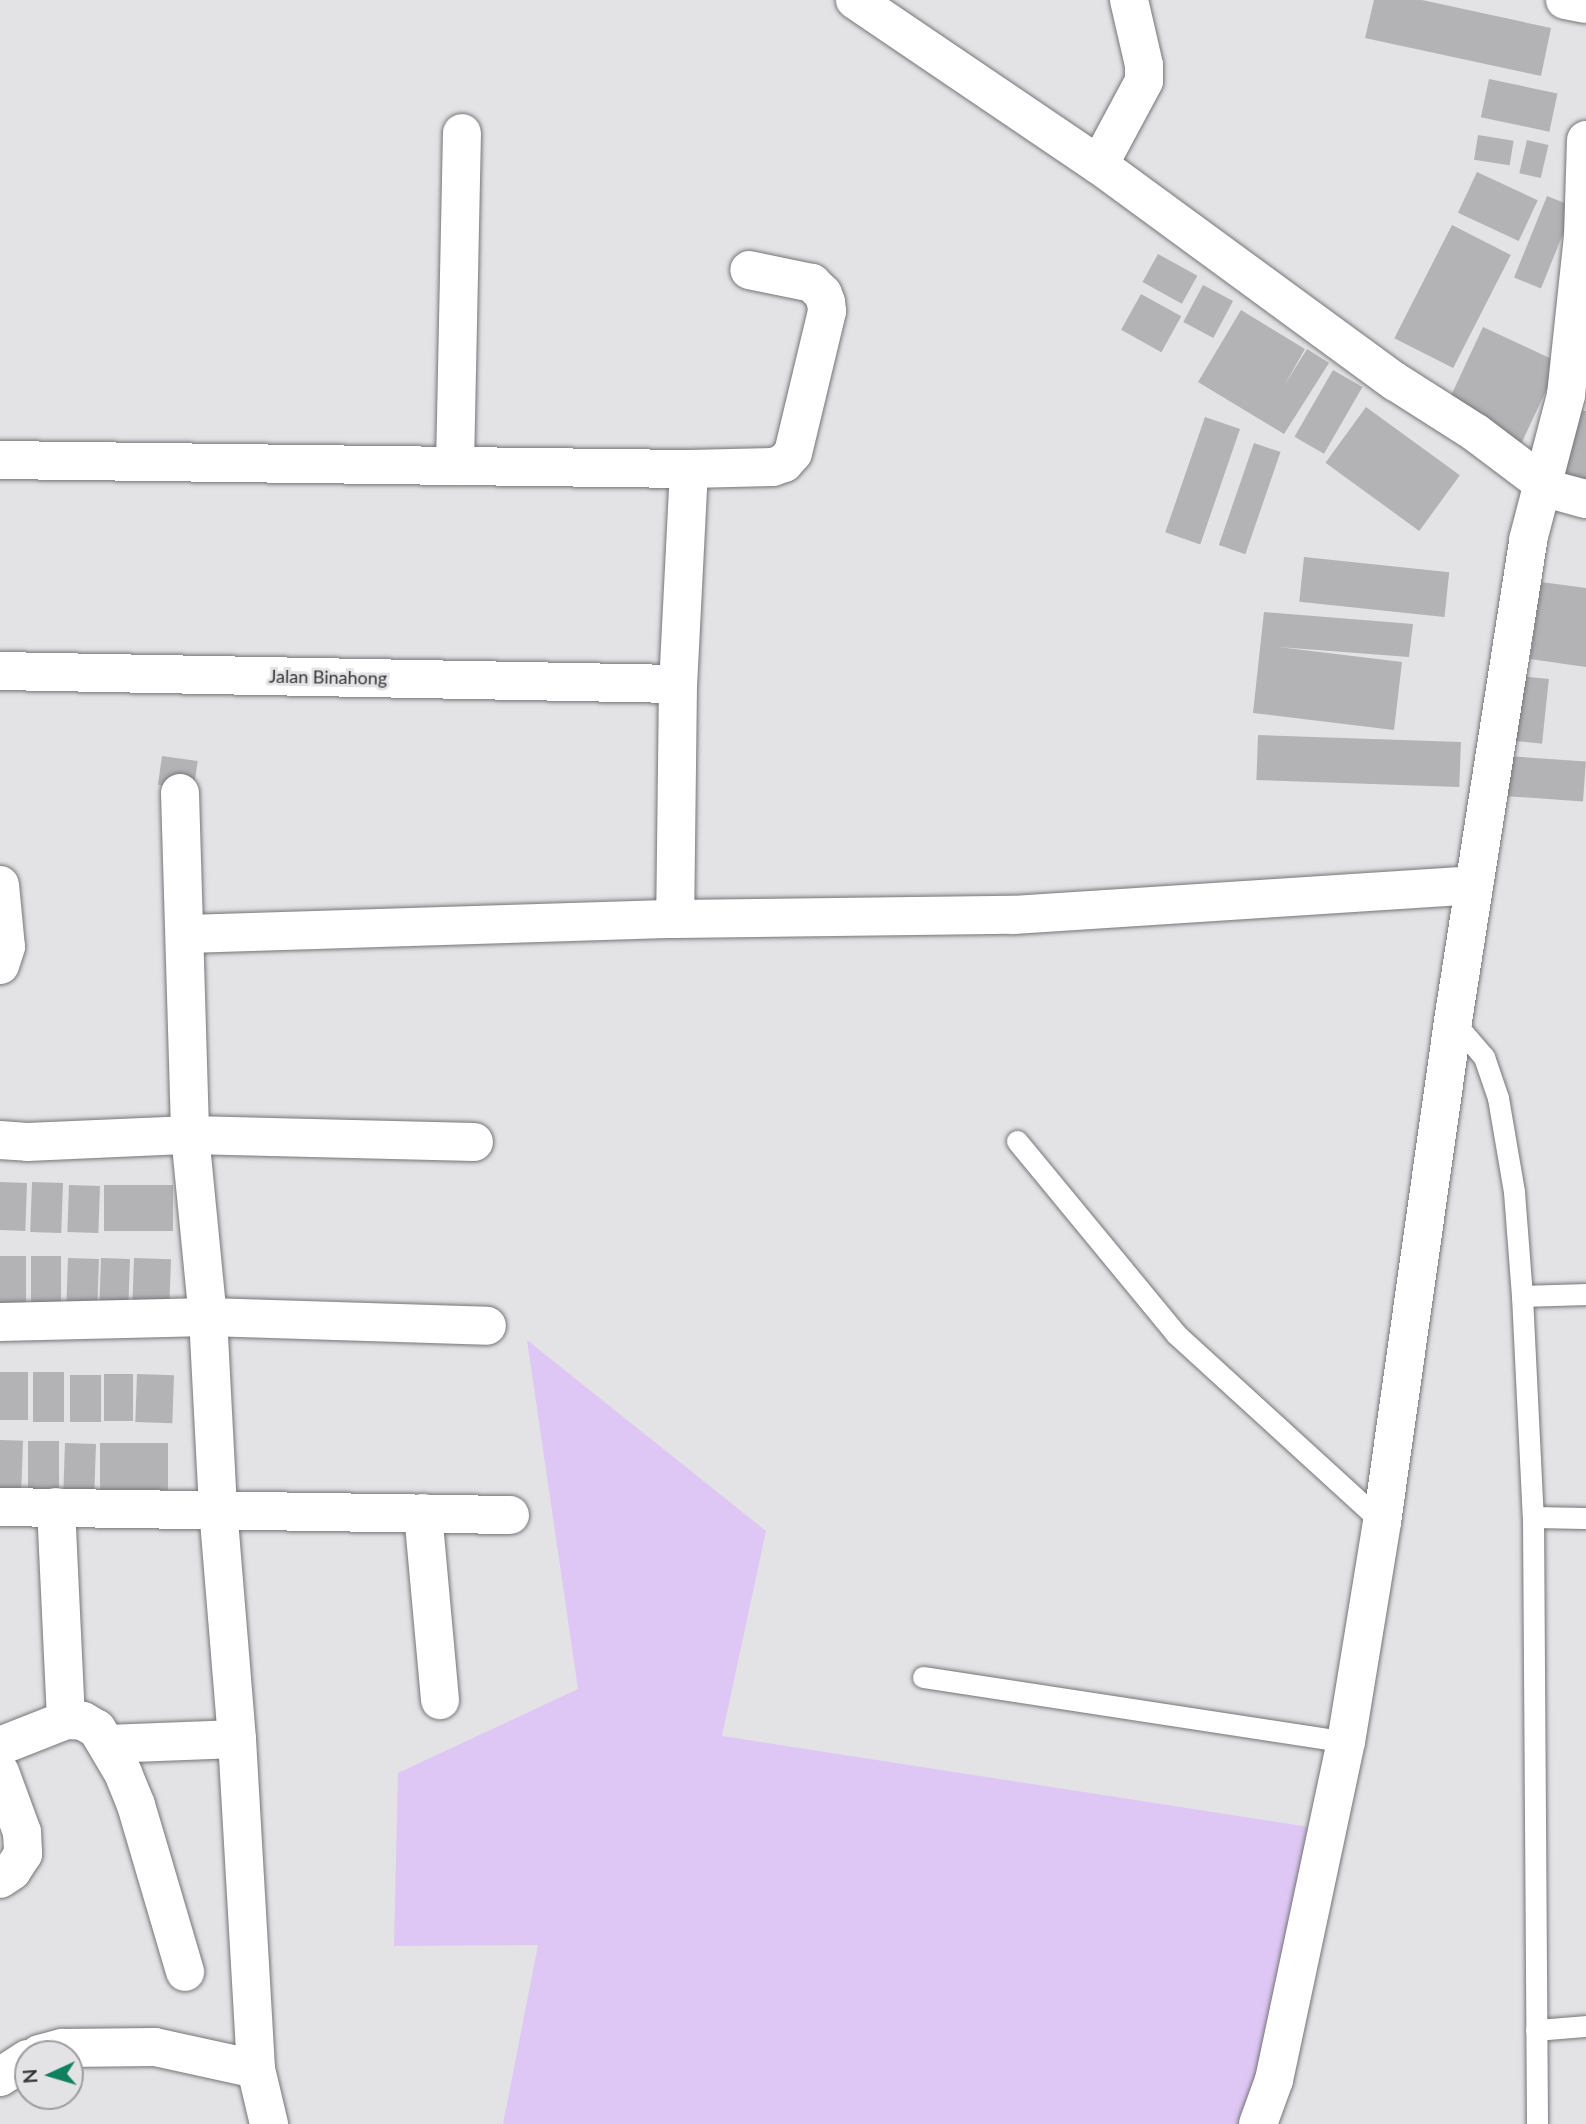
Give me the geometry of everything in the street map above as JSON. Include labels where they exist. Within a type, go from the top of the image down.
[{"type":"street","points":[[855,0],[1099,165],[1396,382],[1476,433],[1541,482],[1556,491],[1586,499]]},
{"type":"street","points":[[1099,165],[1144,81],[1144,65],[1129,0]]},
{"type":"street","points":[[1565,0],[1586,4]]},
{"type":"street","points":[[455,466],[462,133]]},
{"type":"street","points":[[1258,2124],[1275,2080],[1346,1742],[1382,1522],[1473,885],[1528,540],[1541,482],[1566,396],[1585,236],[1586,140]]},
{"type":"street","points":[[0,460],[689,469],[773,467],[784,463],[793,453],[827,311],[826,302],[823,294],[812,283],[749,270]]},
{"type":"street","points":[[675,919],[666,684],[689,469]]},
{"type":"street","name":"Jalan Binahong","points":[[0,671],[666,684]]},
{"type":"street","points":[[180,793],[187,934],[190,1135],[208,1317],[218,1508],[237,1739],[256,2069],[269,2124]]},
{"type":"street","points":[[0,885],[6,947],[0,965]]},
{"type":"street","points":[[187,934],[675,919],[1013,915],[1473,885]]},
{"type":"street","points":[[0,1140],[27,1142],[190,1135],[474,1142]]},
{"type":"street","points":[[0,1322],[208,1317],[487,1326]]},
{"type":"street","points":[[0,1507],[218,1508],[510,1515]]},
{"type":"street","points":[[56,1507],[66,1720]]},
{"type":"street","points":[[423,1513],[440,1700]]},
{"type":"street","points":[[0,1746],[66,1720],[83,1721],[97,1729],[124,1773],[136,1805],[185,1972]]},
{"type":"street","points":[[107,1744],[237,1739]]},
{"type":"street","points":[[0,1772],[22,1832],[23,1854],[12,1871],[0,1879]]},
{"type":"street","points":[[84,2048],[155,2048],[256,2069]]},
{"type":"lane","points":[[1453,1021],[1484,1058],[1498,1098],[1514,1192],[1522,1296],[1533,1517],[1536,2124]]},
{"type":"lane","points":[[1017,1141],[1177,1334],[1382,1522]]},
{"type":"lane","points":[[1522,1296],[1586,1294]]},
{"type":"lane","points":[[1533,1517],[1586,1518]]},
{"type":"lane","points":[[923,1677],[1346,1742]]},
{"type":"lane","points":[[1535,2030],[1586,2026]]},
{"type":"shaded area","points":[[527,1340],[766,1531],[722,1736],[1341,1832],[1273,2124],[503,2124],[538,1945],[394,1946],[398,1773],[578,1689]]},
{"type":"building","points":[[1374,0],[1422,0],[1551,28],[1541,76],[1365,38]]},
{"type":"building","points":[[1489,79],[1557,94],[1549,132],[1481,117]]},
{"type":"building","points":[[1478,135],[1514,141],[1510,165],[1474,160]]},
{"type":"building","points":[[1527,140],[1548,145],[1541,178],[1519,173]]},
{"type":"building","points":[[1477,172],[1538,200],[1519,241],[1458,213]]},
{"type":"building","points":[[1547,196],[1574,207],[1541,288],[1514,278]]},
{"type":"building","points":[[1452,225],[1511,255],[1453,368],[1394,338]]},
{"type":"building","points":[[1158,254],[1197,276],[1182,304],[1142,282]]},
{"type":"building","points":[[1203,285],[1233,301],[1213,338],[1183,322]]},
{"type":"building","points":[[1141,294],[1181,316],[1161,352],[1121,330]]},
{"type":"building","points":[[1241,310],[1305,349],[1284,386],[1307,349],[1329,363],[1284,434],[1198,382]]},
{"type":"building","points":[[1483,327],[1559,362],[1519,449],[1443,413]]},
{"type":"building","points":[[1333,370],[1362,387],[1324,454],[1294,437]]},
{"type":"building","points":[[1366,407],[1460,475],[1419,531],[1325,463]]},
{"type":"building","points":[[1576,409],[1586,411],[1586,492],[1561,488]]},
{"type":"building","points":[[1205,417],[1240,429],[1200,544],[1165,532]]},
{"type":"building","points":[[1254,443],[1280,452],[1245,554],[1219,545]]},
{"type":"building","points":[[1304,557],[1449,572],[1444,617],[1299,602]]},
{"type":"building","points":[[1541,582],[1586,588],[1586,667],[1530,659]]},
{"type":"building","points":[[1264,612],[1413,624],[1409,657],[1278,647],[1402,662],[1394,730],[1253,713]]},
{"type":"building","points":[[1520,676],[1549,679],[1542,744],[1513,741]]},
{"type":"building","points":[[1258,735],[1461,742],[1459,787],[1256,780]]},
{"type":"building","points":[[162,756],[198,761],[194,790],[158,785]]},
{"type":"building","points":[[1507,756],[1586,762],[1583,801],[1504,796]]},
{"type":"building","points":[[0,1182],[27,1183],[25,1231],[0,1230]]},
{"type":"building","points":[[32,1182],[63,1183],[61,1233],[30,1232]]},
{"type":"building","points":[[69,1185],[100,1186],[98,1233],[67,1232]]},
{"type":"building","points":[[104,1185],[173,1185],[173,1231],[104,1231]]},
{"type":"building","points":[[0,1256],[26,1256],[26,1304],[0,1304]]},
{"type":"building","points":[[31,1256],[61,1256],[61,1305],[31,1305]]},
{"type":"building","points":[[68,1258],[99,1259],[97,1306],[66,1305]]},
{"type":"building","points":[[101,1258],[130,1259],[128,1306],[99,1305]]},
{"type":"building","points":[[134,1258],[171,1259],[169,1306],[132,1305]]},
{"type":"building","points":[[0,1372],[28,1372],[28,1420],[0,1420]]},
{"type":"building","points":[[33,1372],[64,1372],[64,1422],[33,1422]]},
{"type":"building","points":[[104,1374],[133,1374],[133,1421],[104,1421]]},
{"type":"building","points":[[137,1374],[174,1375],[172,1423],[135,1422]]},
{"type":"building","points":[[70,1375],[101,1375],[101,1422],[70,1422]]},
{"type":"building","points":[[0,1440],[23,1441],[21,1489],[0,1488]]},
{"type":"building","points":[[28,1441],[59,1441],[59,1490],[28,1490]]},
{"type":"building","points":[[65,1443],[96,1444],[94,1491],[63,1490]]},
{"type":"building","points":[[100,1443],[168,1443],[168,1490],[100,1490]]}]
